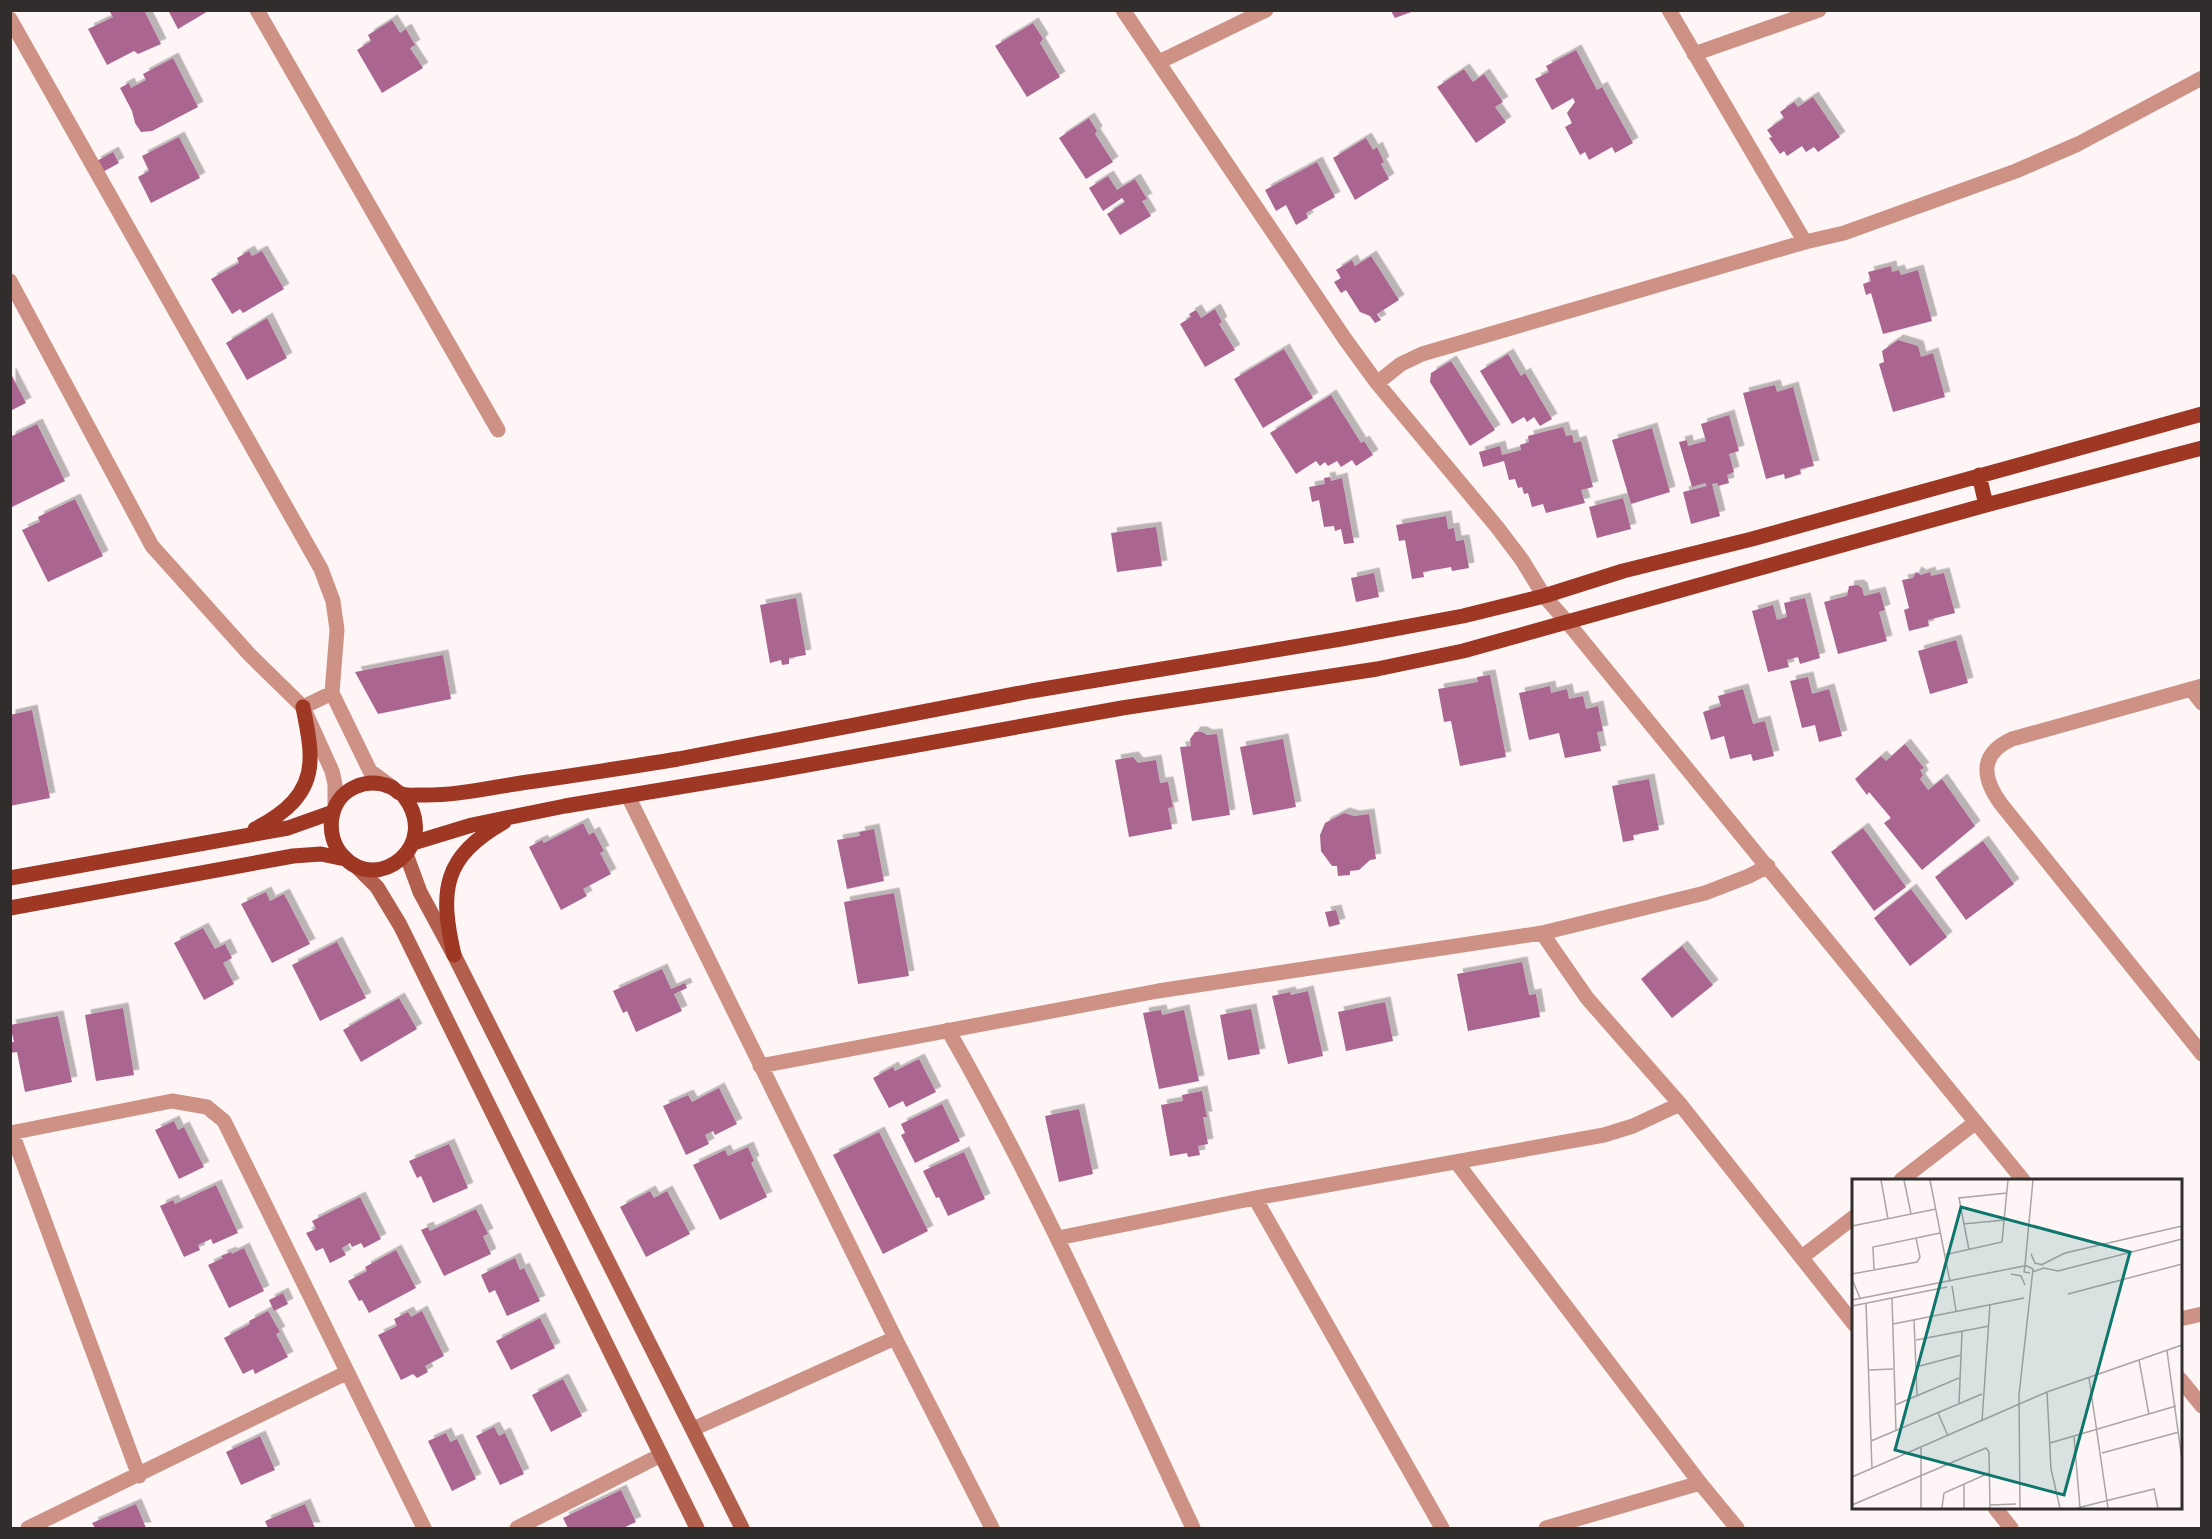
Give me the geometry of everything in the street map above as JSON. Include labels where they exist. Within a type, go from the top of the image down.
[{"type":"main road","points":[[696,1528],[400,925],[377,887],[336,848],[331,834],[330,820],[343,796],[354,788],[373,784],[423,796],[461,792],[678,759],[1031,691],[1463,616],[1544,596],[1587,581],[1705,552],[2202,414]]},
{"type":"main road","points":[[10,908],[293,855],[321,854],[369,870],[383,868],[396,863],[410,849],[463,827],[515,816],[1122,708],[1377,669],[1463,651],[1986,505],[2202,448]]},
{"type":"main road","points":[[1979,475],[1986,505]]},
{"type":"main road","points":[[240,837],[278,817],[294,801],[306,782],[310,758],[303,707]]},
{"type":"main road","points":[[397,791],[411,805],[416,818],[416,830],[410,849],[420,892],[742,1528]]},
{"type":"main road","points":[[10,878],[288,828],[334,809]]},
{"type":"main road","points":[[454,956],[445,910],[448,882],[453,870],[469,848],[490,831],[515,816]]},
{"type":"street","points":[[257,10],[498,430]]},
{"type":"street","points":[[1124,10],[1377,383],[1497,527],[1522,560],[1544,596],[1568,622],[2022,1179]]},
{"type":"street","points":[[1159,62],[1266,10]]},
{"type":"street","points":[[1669,10],[1805,242]]},
{"type":"street","points":[[1694,54],[1819,10]]},
{"type":"street","points":[[10,19],[321,569],[333,601],[337,630],[332,693],[370,771],[397,791]]},
{"type":"street","points":[[1377,383],[1401,364],[1422,354],[1805,242],[1845,233],[2016,171],[2078,144],[2202,78]]},
{"type":"street","points":[[10,281],[152,546],[249,654],[303,707],[332,771],[335,784],[334,809]]},
{"type":"street","points":[[2202,703],[2196,688],[2012,739],[1990,755],[1986,770],[1988,783],[2001,804],[2202,1054]]},
{"type":"street","points":[[303,707],[332,693]]},
{"type":"street","points":[[628,796],[895,1338],[992,1528]]},
{"type":"street","points":[[760,1066],[1158,992],[1542,933],[1705,893],[1768,866]]},
{"type":"street","points":[[1542,933],[1587,998],[1680,1104],[1852,1321]]},
{"type":"street","points":[[948,1030],[1058,1238],[1193,1528]]},
{"type":"street","points":[[139,1476],[11,1133],[172,1101],[207,1107],[224,1121],[424,1528]]},
{"type":"street","points":[[1058,1238],[1255,1198],[1604,1135],[1633,1126],[1680,1104]]},
{"type":"street","points":[[1902,1179],[1976,1122]]},
{"type":"street","points":[[1457,1163],[1700,1483],[1737,1528]]},
{"type":"street","points":[[1255,1198],[1442,1528]]},
{"type":"street","points":[[1802,1257],[1852,1219]]},
{"type":"street","points":[[2182,1319],[2202,1314]]},
{"type":"street","points":[[693,1429],[895,1338]]},
{"type":"street","points":[[28,1528],[139,1476],[346,1373]]},
{"type":"street","points":[[2182,1380],[2202,1406]]},
{"type":"street","points":[[517,1528],[661,1455]]},
{"type":"street","points":[[1546,1528],[1700,1483]]},
{"type":"street","points":[[1996,1509],[2011,1528]]},
{"type":"building","points":[[144,10],[161,44],[138,54],[134,51],[107,65],[88,29],[113,17],[110,12]]},
{"type":"building","points":[[168,10],[210,10],[178,29]]},
{"type":"building","points":[[1391,11],[1414,11],[1395,18]]},
{"type":"building","points":[[392,20],[400,33],[406,29],[415,45],[410,48],[423,68],[382,93],[357,50],[371,41],[368,35]]},
{"type":"building","points":[[1033,23],[1043,39],[1040,43],[1060,77],[1027,97],[995,46]]},
{"type":"building","points":[[1576,50],[1597,90],[1602,87],[1633,143],[1615,153],[1612,147],[1589,160],[1585,152],[1580,155],[1565,127],[1572,123],[1567,113],[1575,102],[1573,98],[1552,110],[1535,79],[1549,72],[1546,66]]},
{"type":"building","points":[[173,58],[198,107],[152,131],[141,132],[120,88],[129,83],[131,88],[146,80],[143,74]]},
{"type":"building","points":[[1464,69],[1473,82],[1484,74],[1503,102],[1495,107],[1506,122],[1476,143],[1437,87]]},
{"type":"building","points":[[1813,97],[1840,137],[1818,152],[1814,147],[1806,152],[1802,146],[1787,156],[1784,151],[1780,154],[1769,138],[1772,137],[1767,130],[1784,118],[1780,112],[1794,102],[1798,107]]},
{"type":"building","points":[[1089,118],[1097,131],[1095,134],[1113,162],[1086,179],[1059,138]]},
{"type":"building","points":[[179,137],[200,178],[151,203],[138,177],[149,171],[142,156]]},
{"type":"building","points":[[1366,138],[1373,150],[1377,147],[1384,162],[1381,164],[1389,179],[1355,200],[1333,158]]},
{"type":"building","points":[[113,152],[119,163],[101,173],[95,162]]},
{"type":"building","points":[[1317,162],[1335,197],[1306,213],[1308,218],[1296,225],[1286,205],[1276,211],[1265,190]]},
{"type":"building","points":[[1108,176],[1117,190],[1135,179],[1147,199],[1142,201],[1151,216],[1120,235],[1107,214],[1125,202],[1122,198],[1103,211],[1089,188]]},
{"type":"building","points":[[249,251],[252,256],[262,251],[284,289],[243,313],[240,309],[232,314],[211,279],[239,263],[237,258]]},
{"type":"building","points":[[1371,256],[1399,300],[1377,314],[1381,320],[1375,323],[1370,316],[1360,312],[1346,290],[1341,293],[1334,282],[1341,278],[1336,270],[1352,260],[1355,266]]},
{"type":"building","points":[[1891,266],[1892,272],[1899,270],[1901,275],[1918,270],[1932,321],[1883,334],[1871,293],[1866,295],[1863,284],[1871,281],[1868,272]]},
{"type":"building","points":[[1215,309],[1222,322],[1219,324],[1235,350],[1205,367],[1180,324],[1191,317],[1189,314],[1196,310],[1201,318]]},
{"type":"building","points":[[267,318],[287,358],[247,380],[226,343]]},
{"type":"building","points":[[1898,340],[1918,346],[1921,357],[1933,353],[1945,397],[1893,412],[1879,364],[1884,362],[1882,351]]},
{"type":"building","points":[[1284,349],[1313,398],[1263,428],[1234,379]]},
{"type":"building","points":[[1508,354],[1521,376],[1525,373],[1552,419],[1540,426],[1534,417],[1527,422],[1524,417],[1512,424],[1480,371]]},
{"type":"building","points":[[1451,361],[1495,430],[1470,446],[1430,382],[1431,373]]},
{"type":"building","points":[[10,372],[26,403],[10,411]]},
{"type":"building","points":[[1775,385],[1777,392],[1793,387],[1814,466],[1800,469],[1801,474],[1785,479],[1784,474],[1766,479],[1743,393]]},
{"type":"building","points":[[1331,395],[1361,443],[1364,441],[1373,455],[1356,466],[1352,460],[1341,467],[1337,461],[1328,466],[1325,462],[1320,466],[1316,461],[1296,474],[1270,433]]},
{"type":"building","points":[[1729,415],[1739,451],[1729,454],[1734,472],[1727,475],[1729,483],[1718,486],[1717,483],[1712,484],[1720,516],[1691,524],[1683,492],[1707,486],[1705,483],[1692,487],[1679,442],[1687,440],[1688,446],[1706,441],[1701,424]]},
{"type":"building","points":[[37,424],[65,481],[10,508],[10,437]]},
{"type":"building","points":[[1563,427],[1566,436],[1572,435],[1574,443],[1581,441],[1593,487],[1581,490],[1585,503],[1546,513],[1543,504],[1532,507],[1528,493],[1524,494],[1522,487],[1518,488],[1515,479],[1509,480],[1504,461],[1483,467],[1479,452],[1500,446],[1502,455],[1521,450],[1520,445],[1529,442],[1528,436]]},
{"type":"building","points":[[1652,428],[1670,492],[1631,504],[1612,440]]},
{"type":"building","points":[[1330,477],[1331,481],[1342,478],[1354,543],[1344,544],[1341,529],[1335,531],[1334,526],[1324,527],[1319,500],[1312,502],[1309,487],[1325,484],[1324,478]]},
{"type":"building","points":[[1623,498],[1631,529],[1597,538],[1589,507]]},
{"type":"building","points":[[75,499],[103,556],[48,582],[22,530],[40,522],[38,517]]},
{"type":"building","points":[[1446,516],[1448,529],[1454,528],[1456,541],[1464,540],[1469,568],[1452,571],[1451,567],[1423,572],[1424,577],[1412,579],[1405,540],[1399,541],[1396,525]]},
{"type":"building","points":[[1156,527],[1162,566],[1117,572],[1111,533]]},
{"type":"building","points":[[1916,572],[1921,575],[1930,572],[1931,576],[1944,573],[1955,613],[1928,620],[1929,626],[1909,631],[1904,610],[1909,608],[1902,580],[1913,578]]},
{"type":"building","points":[[1374,573],[1379,597],[1356,602],[1351,578]]},
{"type":"building","points":[[1858,585],[1862,588],[1864,596],[1880,592],[1885,610],[1879,612],[1887,641],[1838,654],[1824,602],[1847,596],[1849,586]]},
{"type":"building","points":[[796,598],[806,655],[789,658],[789,664],[782,665],[781,660],[770,663],[760,605]]},
{"type":"building","points":[[1805,598],[1820,658],[1800,664],[1798,657],[1787,660],[1789,667],[1768,672],[1752,611],[1773,605],[1777,620],[1787,617],[1784,603]]},
{"type":"building","points":[[1956,640],[1968,683],[1930,694],[1918,651]]},
{"type":"building","points":[[443,655],[451,699],[378,714],[355,672]]},
{"type":"building","points":[[1490,675],[1506,757],[1460,766],[1451,721],[1444,722],[1438,689],[1478,682],[1477,677]]},
{"type":"building","points":[[1808,677],[1812,694],[1829,689],[1842,736],[1819,742],[1815,725],[1802,728],[1790,681]]},
{"type":"building","points":[[1550,686],[1551,693],[1567,689],[1569,699],[1583,696],[1586,709],[1598,706],[1603,731],[1597,732],[1601,751],[1565,758],[1559,733],[1529,740],[1519,693]]},
{"type":"building","points":[[1743,689],[1753,724],[1765,721],[1774,756],[1753,761],[1751,754],[1730,759],[1724,736],[1711,740],[1703,712],[1721,706],[1718,696]]},
{"type":"building","points":[[32,710],[50,798],[10,806],[10,715]]},
{"type":"building","points":[[1195,732],[1207,735],[1217,734],[1230,815],[1192,821],[1180,747],[1191,746],[1190,739]]},
{"type":"building","points":[[1283,739],[1296,807],[1253,815],[1240,747]]},
{"type":"building","points":[[1905,744],[1924,768],[1920,770],[1923,775],[1920,779],[1928,790],[1942,779],[1975,826],[1922,870],[1884,823],[1891,818],[1869,792],[1867,795],[1855,779],[1881,756],[1886,761]]},
{"type":"building","points":[[1133,757],[1138,763],[1156,760],[1160,783],[1168,782],[1173,807],[1168,808],[1172,829],[1129,837],[1115,760]]},
{"type":"building","points":[[1649,779],[1659,830],[1633,835],[1634,840],[1623,842],[1612,786]]},
{"type":"building","points":[[1344,813],[1354,816],[1369,814],[1376,859],[1370,860],[1359,870],[1350,871],[1350,875],[1338,876],[1337,866],[1332,866],[1321,851],[1320,835],[1325,823]]},
{"type":"building","points":[[583,823],[589,835],[594,832],[604,851],[600,853],[611,874],[583,889],[587,896],[561,910],[529,847],[542,840],[544,843]]},
{"type":"building","points":[[1863,828],[1906,887],[1874,911],[1831,852]]},
{"type":"building","points":[[874,829],[884,881],[847,889],[837,840],[860,836],[859,832]]},
{"type":"building","points":[[1983,841],[2014,884],[1966,920],[1935,877]]},
{"type":"building","points":[[1911,889],[1947,937],[1910,966],[1874,918]]},
{"type":"building","points":[[266,892],[270,901],[284,894],[310,944],[272,963],[241,904]]},
{"type":"building","points":[[894,893],[909,976],[858,984],[844,902]]},
{"type":"building","points":[[1336,910],[1340,924],[1329,927],[1325,912]]},
{"type":"building","points":[[203,928],[215,949],[225,944],[232,958],[223,963],[234,984],[204,1000],[174,943]]},
{"type":"building","points":[[337,942],[366,998],[320,1021],[292,965]]},
{"type":"building","points":[[1682,946],[1713,985],[1672,1018],[1641,979]]},
{"type":"building","points":[[1522,962],[1529,995],[1536,994],[1540,1017],[1468,1031],[1457,974]]},
{"type":"building","points":[[662,969],[671,989],[685,983],[687,988],[674,994],[682,1011],[636,1032],[627,1011],[623,1013],[613,991]]},
{"type":"building","points":[[1308,991],[1323,1056],[1288,1064],[1272,996]]},
{"type":"building","points":[[399,998],[417,1029],[361,1062],[343,1030]]},
{"type":"building","points":[[1385,1002],[1393,1041],[1346,1051],[1338,1012]]},
{"type":"building","points":[[123,1008],[134,1075],[96,1081],[85,1015]]},
{"type":"building","points":[[1251,1009],[1260,1054],[1228,1060],[1220,1015]]},
{"type":"building","points":[[1161,1010],[1162,1015],[1184,1010],[1199,1081],[1159,1089],[1143,1013]]},
{"type":"building","points":[[58,1016],[72,1082],[25,1092],[17,1052],[10,1053],[10,1042],[14,1042],[10,1025]]},
{"type":"building","points":[[919,1059],[936,1092],[906,1107],[903,1101],[889,1108],[873,1078],[893,1067],[895,1071]]},
{"type":"building","points":[[719,1088],[737,1124],[715,1135],[713,1131],[705,1135],[709,1144],[686,1155],[663,1106],[688,1095],[692,1102]]},
{"type":"building","points":[[1202,1091],[1207,1117],[1203,1117],[1208,1144],[1198,1146],[1200,1155],[1188,1157],[1187,1153],[1170,1156],[1161,1105],[1183,1101],[1182,1095]]},
{"type":"building","points":[[942,1104],[960,1141],[915,1163],[901,1135],[905,1133],[901,1124]]},
{"type":"building","points":[[1079,1109],[1093,1174],[1059,1182],[1045,1116]]},
{"type":"building","points":[[174,1121],[178,1130],[184,1127],[204,1167],[179,1179],[155,1130]]},
{"type":"building","points":[[879,1132],[928,1231],[883,1254],[833,1155]]},
{"type":"building","points":[[449,1144],[468,1188],[433,1203],[421,1176],[417,1178],[409,1161]]},
{"type":"building","points":[[748,1147],[754,1161],[751,1163],[767,1197],[720,1220],[693,1165],[725,1150],[728,1156]]},
{"type":"building","points":[[964,1152],[985,1199],[948,1216],[923,1171]]},
{"type":"building","points":[[216,1185],[238,1233],[213,1244],[211,1239],[198,1245],[200,1250],[184,1257],[160,1206],[173,1200],[175,1204]]},
{"type":"building","points":[[650,1191],[654,1198],[667,1191],[690,1234],[646,1257],[620,1207]]},
{"type":"building","points":[[360,1197],[381,1239],[364,1248],[361,1243],[352,1247],[350,1243],[342,1248],[346,1255],[330,1263],[323,1248],[316,1251],[306,1233],[316,1229],[312,1221]]},
{"type":"building","points":[[476,1209],[488,1234],[483,1236],[491,1254],[444,1276],[421,1230],[428,1227],[430,1231]]},
{"type":"building","points":[[244,1248],[264,1291],[229,1308],[208,1265],[223,1258],[221,1256]]},
{"type":"building","points":[[396,1250],[416,1288],[369,1313],[348,1281],[367,1271],[365,1267]]},
{"type":"building","points":[[515,1258],[520,1270],[524,1268],[540,1301],[507,1316],[495,1290],[489,1293],[481,1275]]},
{"type":"building","points":[[283,1293],[288,1304],[274,1311],[269,1300]]},
{"type":"building","points":[[268,1311],[280,1332],[276,1334],[288,1357],[255,1374],[253,1369],[243,1374],[224,1338]]},
{"type":"building","points":[[422,1311],[444,1356],[425,1366],[428,1372],[417,1378],[413,1374],[401,1380],[378,1335],[397,1326],[394,1319],[408,1312],[411,1317]]},
{"type":"building","points":[[540,1318],[555,1348],[511,1370],[496,1341]]},
{"type":"building","points":[[563,1379],[582,1416],[551,1432],[532,1395]]},
{"type":"building","points":[[494,1427],[499,1436],[505,1433],[524,1474],[500,1485],[476,1436]]},
{"type":"building","points":[[446,1433],[450,1442],[457,1439],[476,1479],[452,1491],[428,1441]]},
{"type":"building","points":[[260,1436],[275,1470],[241,1485],[226,1452]]},
{"type":"building","points":[[621,1490],[636,1522],[623,1528],[568,1528],[563,1518]]},
{"type":"building","points":[[136,1504],[146,1528],[95,1528],[92,1523]]},
{"type":"building","points":[[305,1504],[315,1528],[268,1528],[265,1521]]}]
